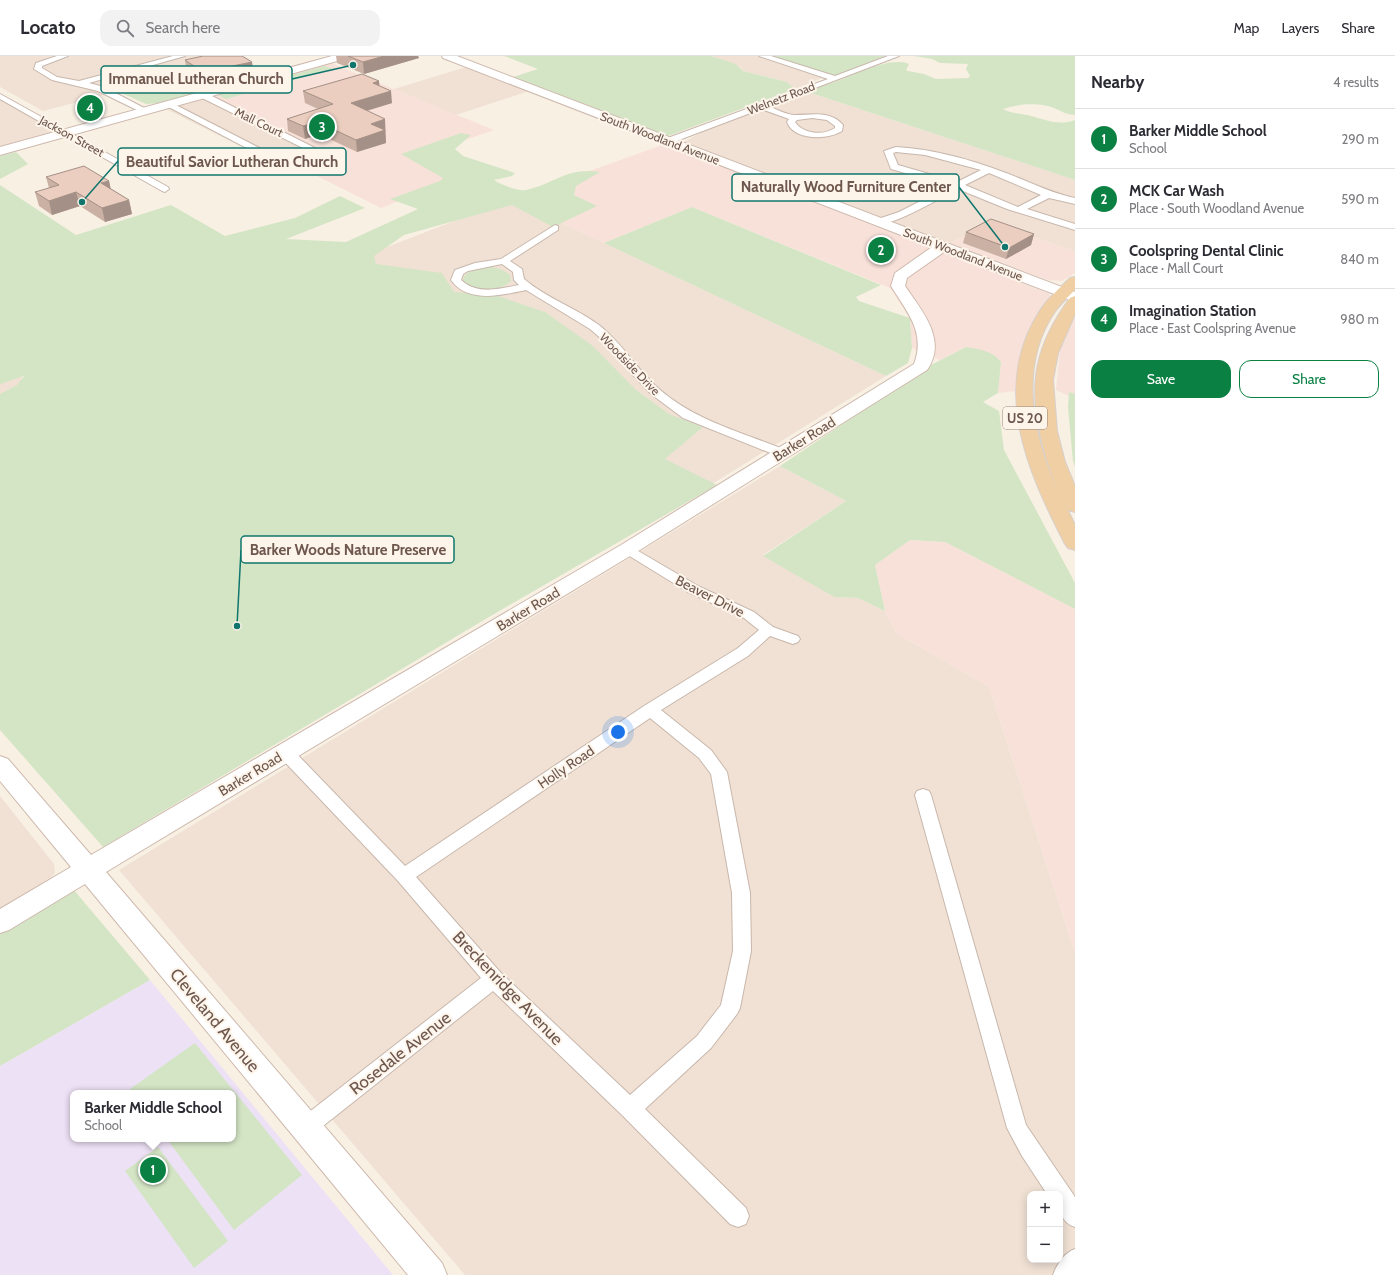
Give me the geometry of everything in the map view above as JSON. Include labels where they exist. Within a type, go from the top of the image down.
[{"type":"main road","name":"US 20","points":[[1072,293],[1046,363],[1044,405],[1053,453],[1062,482],[1075,506]]},
{"type":"main road","name":"US 20","points":[[1072,293],[1039,325],[1032,341],[1024,381],[1023,410],[1032,448],[1040,471],[1075,544]]},
{"type":"street","points":[[64,56],[39,65],[38,69],[58,81],[79,83],[181,56]]},
{"type":"street","points":[[0,151],[344,56]]},
{"type":"street","name":"South Woodland Avenue","points":[[447,56],[878,222],[1072,293]]},
{"type":"street","points":[[763,56],[834,78]]},
{"type":"street","name":"Welnetz Road","points":[[668,141],[895,56]]},
{"type":"street","points":[[79,83],[101,89],[145,112]]},
{"type":"street","name":"Mall Court","points":[[169,105],[280,162],[317,151],[203,95]]},
{"type":"street","name":"Jackson Street","points":[[0,96],[165,189]]},
{"type":"street","points":[[760,106],[794,118],[811,116],[828,118],[839,125],[839,128],[829,134],[811,134],[796,129],[791,122],[794,118]]},
{"type":"street","points":[[1075,202],[1049,194],[988,170],[912,150],[898,149],[888,152],[894,167],[957,185],[1018,210],[1075,227]]},
{"type":"street","points":[[878,222],[902,214],[988,170]]},
{"type":"street","points":[[1018,210],[1049,194]]},
{"type":"street","points":[[526,287],[483,293],[460,286],[456,280],[459,272],[476,265],[504,261],[555,228]]},
{"type":"street","name":"Barker Road","points":[[0,922],[628,549],[921,367],[926,357],[926,331],[917,313],[898,286],[900,276],[942,246]]},
{"type":"street","points":[[504,261],[518,271],[519,280],[526,287]]},
{"type":"street","name":"Woodside Drive","points":[[526,287],[594,327],[617,347],[636,372],[656,392],[687,415],[782,453]]},
{"type":"street","name":"Beaver Drive","points":[[628,549],[693,589],[749,615],[768,630],[793,639]]},
{"type":"street","name":"Holly Road","points":[[404,876],[650,710],[743,652],[768,630]]},
{"type":"street","points":[[630,1109],[704,1042],[730,1008],[742,951],[741,893],[718,772],[705,754],[650,710]]},
{"type":"street","name":"Breckenridge Avenue","points":[[286,753],[404,876],[494,979],[630,1109],[738,1216]]},
{"type":"street","name":"Cleveland Avenue","points":[[0,765],[430,1275]]},
{"type":"street","points":[[923,795],[1017,1128],[1029,1149],[1075,1216]]},
{"type":"street","name":"Rosedale Avenue","points":[[306,1127],[494,979]]},
{"type":"street","points":[[1064,1275],[1075,1260]]},
{"type":"shaded area","points":[[0,56],[234,56],[115,88],[119,91],[43,111],[0,87]]},
{"type":"shaded area","points":[[711,56],[756,56],[822,78],[795,89],[787,82],[743,71],[736,65]]},
{"type":"shaded area","points":[[331,63],[494,130],[410,159],[453,180],[381,208],[289,162],[323,151],[211,96]]},
{"type":"shaded area","points":[[466,67],[529,91],[456,115],[394,89]]},
{"type":"shaded area","points":[[805,91],[1075,180],[1075,251],[991,223],[948,244],[686,146],[684,142],[709,128]]},
{"type":"shaded area","points":[[211,96],[324,151],[278,165],[166,109]]},
{"type":"shaded area","points":[[0,98],[57,130],[56,133],[0,149]]},
{"type":"shaded area","points":[[665,144],[1050,294],[1050,300],[1020,365],[1016,391],[998,393],[1001,362],[966,347],[940,360],[912,348],[910,318],[890,288],[692,207],[604,243],[511,199]]},
{"type":"shaded area","points":[[511,199],[886,376],[683,502],[299,281]]},
{"type":"shaded area","points":[[991,223],[1075,251],[1075,273],[1062,281],[1048,280],[948,244]]},
{"type":"shaded area","points":[[1075,312],[1075,399],[1056,390],[1061,338]]},
{"type":"shaded area","points":[[0,359],[29,384],[0,394]]},
{"type":"shaded area","points":[[780,466],[846,501],[763,555],[834,597],[858,598],[885,611],[896,633],[989,687],[1075,953],[1075,1275],[465,1275],[119,870]]},
{"type":"shaded area","points":[[910,540],[945,542],[1075,609],[1075,953],[989,687],[896,633],[885,611],[875,565]]},
{"type":"shaded area","points":[[0,796],[54,864],[55,873],[43,886],[0,911]]},
{"type":"shaded area","points":[[150,980],[393,1275],[0,1275],[0,1066]]},
{"type":"green space","points":[[504,56],[711,56],[736,64],[743,71],[787,82],[795,89],[668,136],[513,77],[538,69]]},
{"type":"green space","points":[[770,56],[886,56],[833,76]]},
{"type":"green space","points":[[914,56],[1075,56],[1075,115],[1067,114],[1048,106],[1035,104],[1003,109],[1009,112],[1028,115],[1053,122],[1069,122],[1075,120],[1075,180],[805,91],[835,82],[872,67],[892,62],[909,64],[906,70],[924,74],[936,79],[968,78],[970,76],[966,69],[968,64],[940,63],[932,59]]},
{"type":"green space","points":[[325,66],[333,69],[226,99],[218,95]]},
{"type":"green space","points":[[181,70],[207,90],[162,103],[146,104],[117,91],[119,90],[114,88]]},
{"type":"green space","points":[[461,133],[471,135],[455,149],[463,156],[515,173],[512,176],[494,180],[515,189],[526,190],[578,172],[600,172],[576,186],[574,195],[597,206],[553,227],[512,205],[404,235],[374,256],[376,264],[442,273],[454,292],[498,296],[545,312],[593,346],[635,389],[669,414],[703,427],[665,459],[717,485],[489,617],[103,847],[0,730],[0,394],[17,385],[24,376],[0,384],[0,185],[76,235],[171,205],[225,236],[295,218],[340,196],[365,208],[286,239],[346,242],[418,209],[390,199],[440,181],[443,178],[401,154]]},
{"type":"green space","points":[[16,152],[28,164],[0,179],[0,156]]},
{"type":"green space","points":[[692,207],[881,285],[856,297],[859,301],[910,318],[912,348],[908,363],[886,376],[604,243]]},
{"type":"green space","points":[[492,267],[503,270],[510,275],[511,281],[506,285],[494,289],[482,289],[464,283],[463,277],[470,271]]},
{"type":"green space","points":[[966,347],[990,353],[1001,362],[998,393],[983,402],[999,411],[1004,450],[1075,583],[1075,609],[945,542],[910,540],[875,565],[885,611],[858,598],[834,597],[763,556],[846,501],[780,466],[929,366]]},
{"type":"green space","points":[[1069,392],[1075,394],[1075,467],[1073,461],[1068,408]]},
{"type":"green space","points":[[73,889],[150,980],[0,1066],[0,933]]},
{"type":"green space","points":[[195,1043],[233,1090],[131,1090],[130,1089]]},
{"type":"green space","points":[[236,1094],[302,1175],[234,1230],[169,1142],[236,1142]]},
{"type":"green space","points":[[158,1147],[228,1241],[194,1268],[125,1171]]},
{"type":"building","points":[[203,56],[242,56],[252,62],[203,72],[185,60]]},
{"type":"building","points":[[348,56],[384,56],[363,62]]},
{"type":"building","points":[[362,74],[379,81],[373,83],[391,91],[351,103],[385,119],[371,124],[385,130],[356,140],[318,122],[303,126],[287,119],[333,104],[303,91]]},
{"type":"building","points":[[84,166],[109,181],[101,183],[129,200],[102,208],[76,192],[49,201],[35,192],[59,185],[46,177]]},
{"type":"building","points":[[991,219],[1034,234],[1009,248],[966,232]]},
{"type":"place","name":"Immanuel Lutheran Church","points":[[353,65]]},
{"type":"place","name":"Imagination Station","points":[[90,108]]},
{"type":"place","name":"Coolspring Dental Clinic","points":[[322,127]]},
{"type":"place","name":"Beautiful Savior Lutheran Church","points":[[82,202]]},
{"type":"place","name":"Naturally Wood Furniture Center","points":[[1005,247]]},
{"type":"place","name":"MCK Car Wash","points":[[881,250]]},
{"type":"place","name":"Barker Woods Nature Preserve","points":[[237,626]]},
{"type":"place","name":"Barker Middle School","points":[[153,1170]]}]
